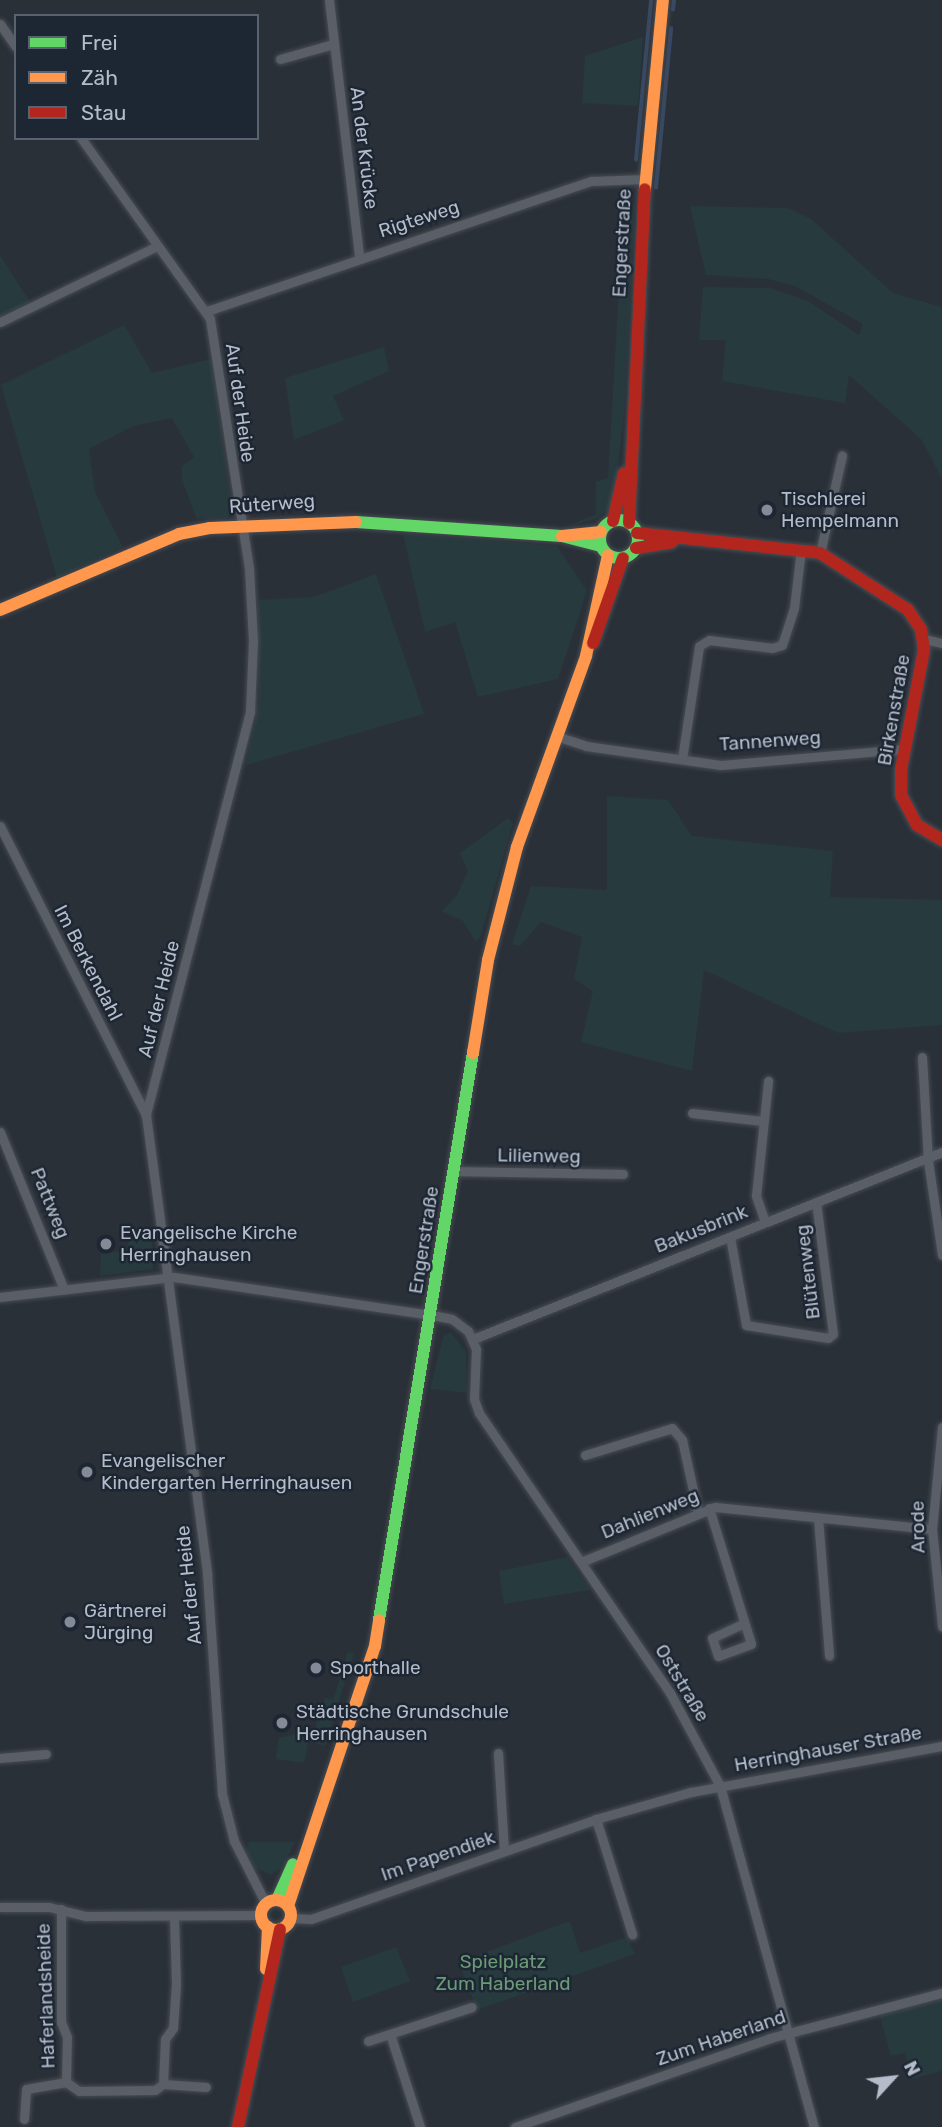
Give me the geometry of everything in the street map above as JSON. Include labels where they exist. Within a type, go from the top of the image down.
[{"type":"main road","name":"Engerstraße","points":[[636,548],[629,460],[645,179],[663,0]]},
{"type":"main road","name":"Engerstraße","points":[[613,521],[629,460]]},
{"type":"main road","name":"Rüterweg","points":[[0,610],[179,534],[242,525],[329,520],[562,536],[603,544],[623,558]]},
{"type":"main road","name":"Birkenstraße","points":[[613,521],[679,541],[801,549],[820,553],[901,604],[918,622],[924,639],[900,783],[905,806],[917,825],[942,840]]},
{"type":"main road","points":[[603,544],[613,521]]},
{"type":"main road","name":"Birkenstraße","points":[[636,548],[679,541]]},
{"type":"main road","name":"Engerstraße","points":[[588,648],[603,544]]},
{"type":"main road","points":[[623,558],[636,548]]},
{"type":"main road","name":"Engerstraße","points":[[276,1909],[307,1839],[359,1705],[375,1646],[493,938],[517,847],[588,648],[602,623],[623,558]]},
{"type":"main road","points":[[238,2127],[263,2003],[276,1909]]},
{"type":"main road","points":[[274,1928],[276,1909]]},
{"type":"street","name":"An der Krücke","points":[[329,0],[359,256]]},
{"type":"street","points":[[0,24],[14,44]]},
{"type":"street","points":[[280,59],[333,44]]},
{"type":"street","name":"Auf der Heide","points":[[82,140],[157,246],[207,311],[242,525],[252,605],[250,712],[146,1115],[165,1278],[207,1574],[219,1759],[228,1824],[276,1909]]},
{"type":"street","name":"Rigteweg","points":[[207,311],[359,256],[592,181],[645,179]]},
{"type":"street","points":[[0,322],[157,246]]},
{"type":"street","points":[[820,553],[842,455]]},
{"type":"street","points":[[682,759],[699,646],[709,640],[772,649],[782,645],[794,608],[801,549]]},
{"type":"street","points":[[924,639],[942,643]]},
{"type":"street","name":"Tannenweg","points":[[556,736],[586,746],[721,765],[905,749]]},
{"type":"street","name":"Im Berkendahl","points":[[0,826],[146,1115]]},
{"type":"street","points":[[922,1057],[928,1161],[942,1255]]},
{"type":"street","points":[[765,1222],[757,1196],[768,1081]]},
{"type":"street","points":[[692,1114],[763,1121]]},
{"type":"street","name":"Pattweg","points":[[0,1132],[64,1290]]},
{"type":"street","name":"Bakusbrink","points":[[473,1339],[816,1202],[928,1161],[942,1152]]},
{"type":"street","name":"Lilienweg","points":[[454,1171],[623,1174]]},
{"type":"street","points":[[931,1174],[942,1172]]},
{"type":"street","name":"Blütenweg","points":[[730,1237],[746,1325],[824,1338],[833,1334],[816,1202]]},
{"type":"street","points":[[0,1297],[165,1278],[432,1315],[460,1324],[473,1339]]},
{"type":"street","name":"Oststraße","points":[[473,1339],[479,1413],[670,1693],[720,1786],[790,2032],[814,2127]]},
{"type":"street","name":"Arode","points":[[942,1427],[932,1529],[942,1626]]},
{"type":"street","points":[[585,1454],[672,1428],[682,1440],[698,1513]]},
{"type":"street","points":[[709,1508],[751,1644],[718,1656],[712,1638],[744,1623]]},
{"type":"street","name":"Dahlienweg","points":[[581,1562],[709,1508],[932,1529]]},
{"type":"street","points":[[818,1518],[829,1656]]},
{"type":"street","name":"Herringhauser Straße","points":[[720,1786],[855,1765],[942,1746]]},
{"type":"street","points":[[498,1753],[504,1851]]},
{"type":"street","points":[[0,1759],[46,1754]]},
{"type":"street","name":"Im Papendiek","points":[[0,1907],[61,1909],[86,1916],[174,1916],[276,1909],[311,1919],[596,1819],[720,1786]]},
{"type":"street","points":[[596,1819],[632,1934]]},
{"type":"street","name":"Haferlandsheide","points":[[61,1909],[61,2022],[67,2037],[66,2082]]},
{"type":"street","points":[[163,2084],[165,2039],[173,2028],[176,1984],[174,1916]]},
{"type":"street","name":"Zum Haberland","points":[[514,2127],[790,2032],[942,1993]]},
{"type":"street","points":[[368,2041],[472,2007]]},
{"type":"street","points":[[390,2034],[421,2127]]},
{"type":"street","name":"Haferlandsheide","points":[[24,2119],[26,2089],[66,2082],[79,2091],[155,2090],[163,2084],[206,2087]]},
{"type":"green space","points":[[643,37],[638,106],[582,103],[585,56]]},
{"type":"green space","points":[[624,202],[635,203],[624,414],[614,503],[599,518],[566,527],[596,514],[596,482],[608,478]]},
{"type":"green space","points":[[690,206],[788,208],[811,219],[893,293],[942,307],[942,479],[922,440],[849,375],[845,403],[722,381],[726,340],[699,340],[703,287],[770,288],[808,301],[859,335],[863,324],[795,286],[768,279],[706,275]]},
{"type":"green space","points":[[0,255],[30,302],[0,316]]},
{"type":"green space","points":[[124,325],[152,373],[211,359],[232,511],[227,518],[197,519],[182,480],[182,466],[194,457],[172,418],[133,426],[89,449],[95,492],[123,547],[57,577],[1,385]]},
{"type":"green space","points":[[384,347],[389,371],[333,396],[344,420],[294,440],[285,378]]},
{"type":"green space","points":[[403,534],[557,546],[587,591],[558,679],[478,697],[455,622],[425,632]]},
{"type":"green space","points":[[376,574],[424,714],[246,765],[259,705],[258,600],[314,597]]},
{"type":"green space","points":[[607,796],[668,800],[692,836],[833,851],[830,897],[942,900],[942,1025],[838,1033],[704,970],[692,1071],[581,1042],[593,991],[574,979],[582,937],[541,922],[520,946],[512,944],[531,886],[607,890]]},
{"type":"green space","points":[[508,818],[513,823],[481,936],[476,942],[463,921],[442,911],[457,895],[468,871],[460,853]]},
{"type":"green space","points":[[151,1228],[153,1269],[100,1276],[101,1254],[129,1250],[127,1231]]},
{"type":"green space","points":[[451,1332],[466,1352],[467,1393],[430,1389],[443,1337]]},
{"type":"green space","points":[[567,1557],[590,1590],[504,1604],[499,1571]]},
{"type":"green space","points":[[348,1652],[354,1653],[325,1746],[311,1742],[325,1698],[333,1700]]},
{"type":"green space","points":[[301,1733],[310,1735],[304,1763],[276,1759],[279,1738]]},
{"type":"green space","points":[[249,1842],[295,1842],[283,1866],[271,1875],[255,1868],[246,1849]]},
{"type":"green space","name":"Spielplatz Zum Haberland","points":[[570,1921],[580,1953],[627,1937],[635,1954],[477,2010],[459,1962]]},
{"type":"green space","points":[[396,1947],[410,1981],[353,2002],[341,1967]]},
{"type":"green space","points":[[942,1999],[942,2071],[912,2079],[905,2053],[891,2056],[879,2014]]},
{"type":"waterway","points":[[636,160],[651,0]]},
{"type":"waterway","points":[[673,10],[674,0]]},
{"type":"waterway","points":[[656,188],[671,29]]},
{"type":"traffic: fast","points":[[619,520],[632,526],[638,539],[632,552],[619,558],[606,552],[600,539],[606,526],[619,520]]},
{"type":"traffic: fast","points":[[356,522],[562,536],[601,546]]},
{"type":"traffic: fast","points":[[379,1620],[473,1053]]},
{"type":"traffic: fast","points":[[277,1900],[293,1864]]},
{"type":"traffic: slow","points":[[645,189],[663,0]]},
{"type":"traffic: slow","points":[[0,610],[179,534],[210,528],[356,522]]},
{"type":"traffic: slow","points":[[562,536],[601,532]]},
{"type":"traffic: slow","points":[[473,1053],[488,960],[517,847],[586,656],[608,555]]},
{"type":"traffic: slow","points":[[288,1906],[375,1646],[379,1620]]},
{"type":"traffic: slow","points":[[276,1900],[282,1901],[290,1909],[291,1915],[290,1921],[282,1929],[276,1930],[270,1929],[262,1921],[261,1915],[262,1909],[270,1901],[276,1900]]},
{"type":"traffic: slow","points":[[266,1969],[268,1927]]},
{"type":"traffic: jam","points":[[629,523],[645,189]]},
{"type":"traffic: jam","points":[[613,521],[624,473]]},
{"type":"traffic: jam","points":[[637,533],[820,553],[908,610],[921,629],[924,650],[901,770],[901,795],[917,825],[942,840]]},
{"type":"traffic: jam","points":[[636,548],[672,542]]},
{"type":"traffic: jam","points":[[593,643],[623,558]]},
{"type":"traffic: jam","points":[[238,2127],[280,1929]]},
{"type":"place","name":"Tischlerei Hempelmann","points":[[767,510]]},
{"type":"place","name":"Evangelische Kirche Herringhausen","points":[[106,1244]]},
{"type":"place","name":"Evangelischer Kindergarten Herringhausen","points":[[87,1472]]},
{"type":"place","name":"Gärtnerei Jürging","points":[[70,1622]]},
{"type":"place","name":"Sporthalle","points":[[316,1668]]},
{"type":"place","name":"Städtische Grundschule Herringhausen","points":[[282,1723]]}]
